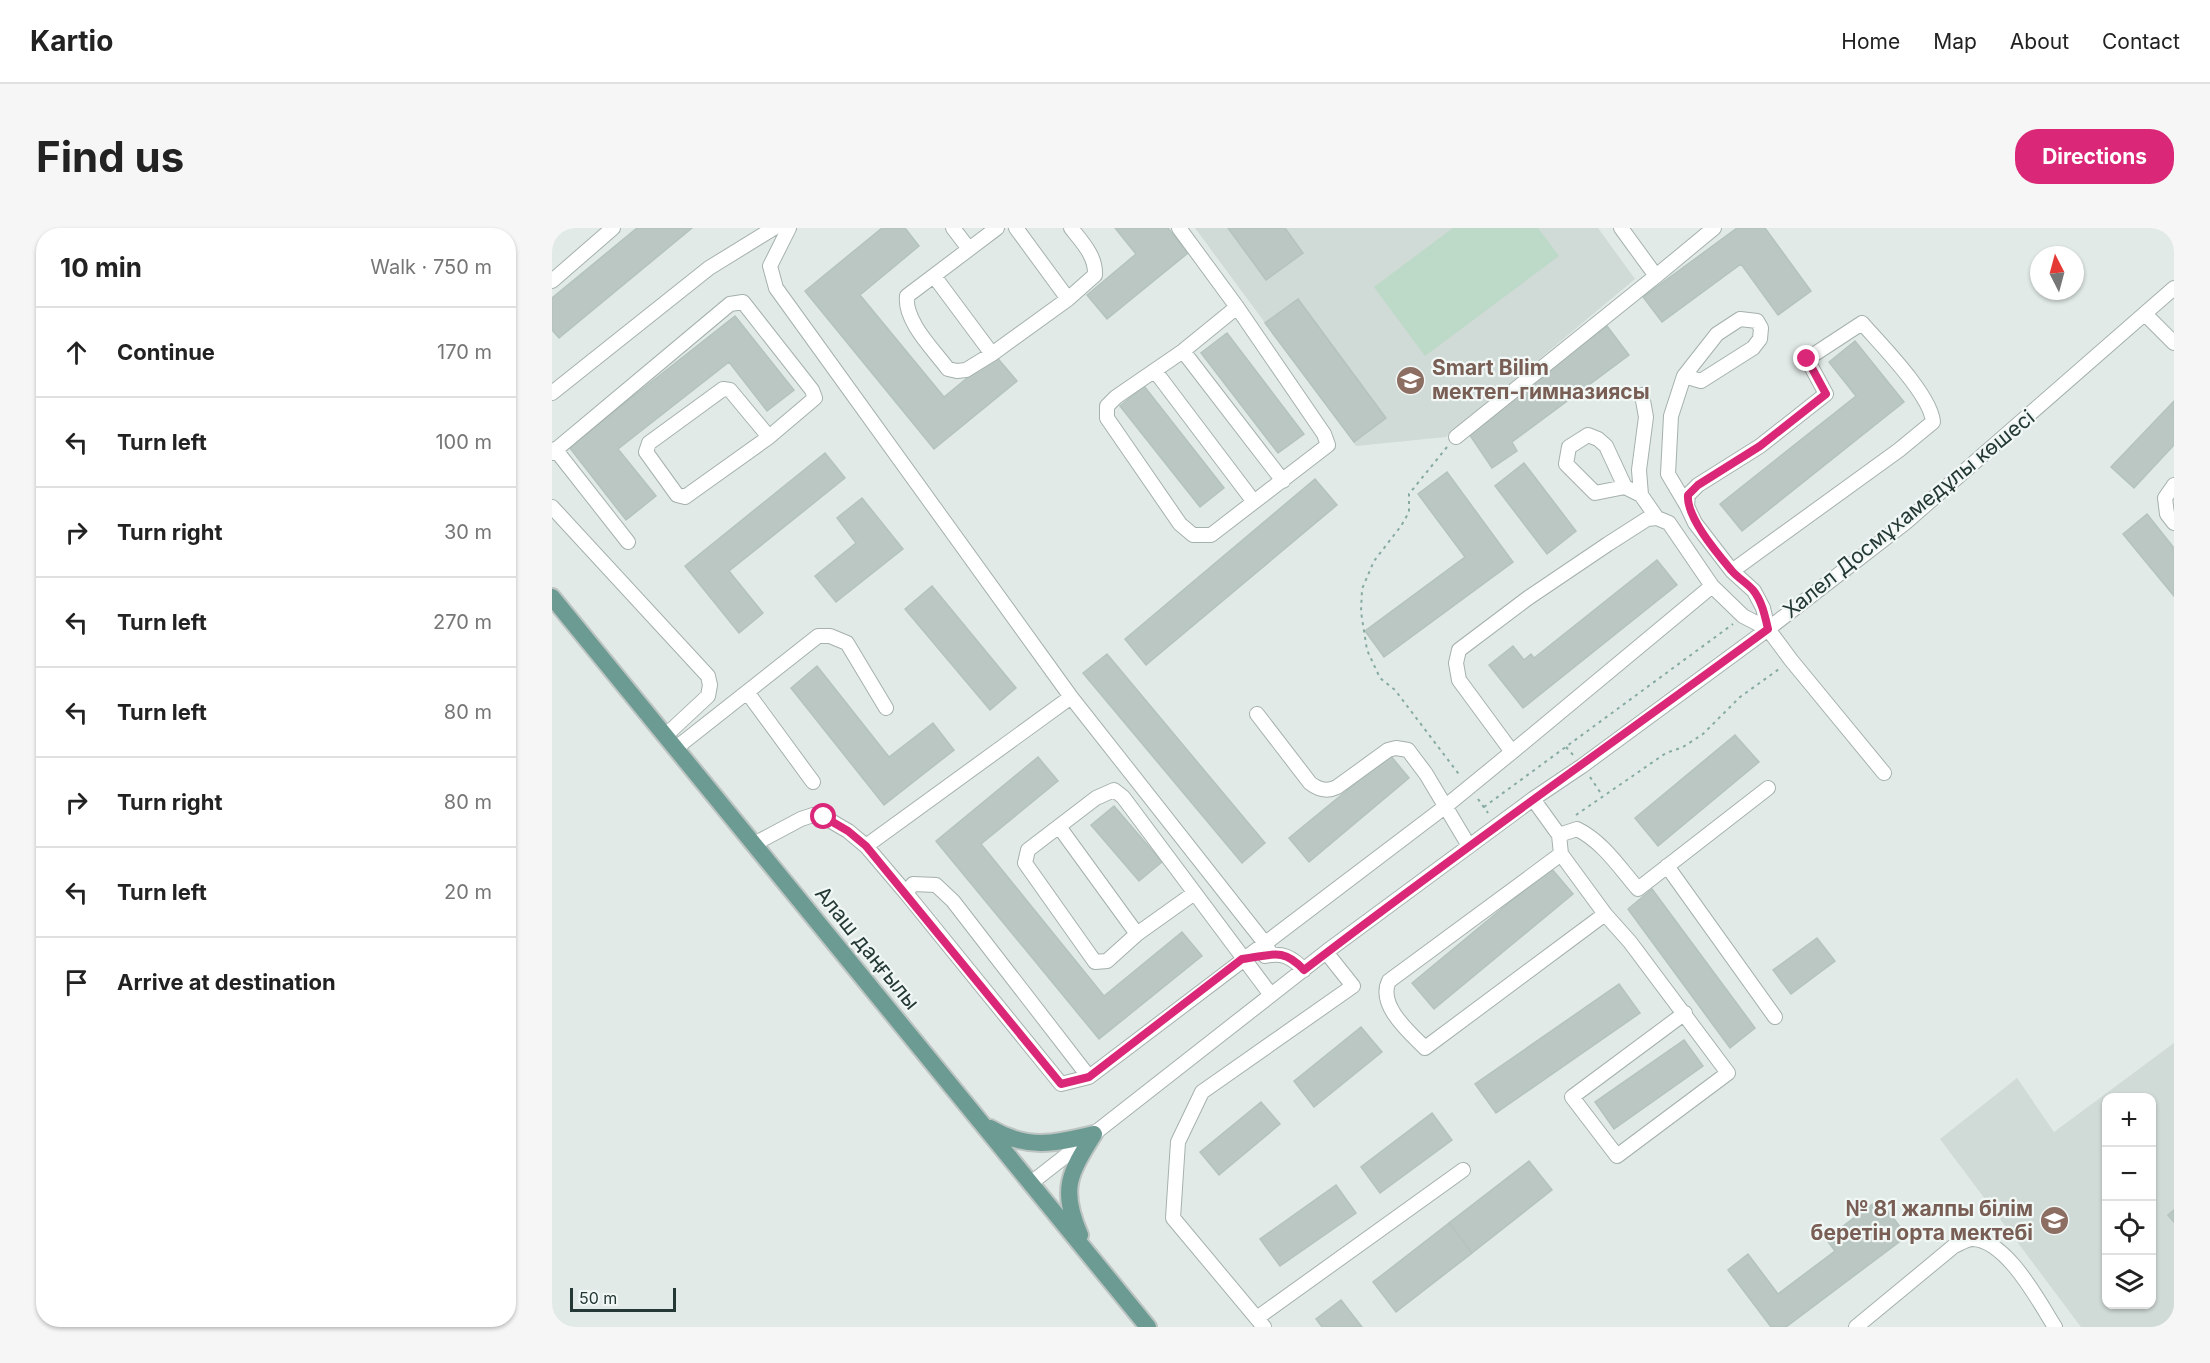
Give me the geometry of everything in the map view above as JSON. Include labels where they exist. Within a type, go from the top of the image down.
[{"type":"main road","name":"Алаш даңғылы","points":[[552,597],[1148,1327]]},
{"type":"main road","points":[[982,1123],[1008,1138],[1035,1143],[1062,1142],[1094,1134]]},
{"type":"main road","points":[[1087,1253],[1068,1203],[1068,1189],[1076,1162],[1094,1134]]},
{"type":"street","points":[[552,281],[613,228]]},
{"type":"street","points":[[554,386],[710,268],[774,228]]},
{"type":"street","points":[[789,228],[770,266],[776,288],[1071,697],[1268,948],[1293,958],[1304,970]]},
{"type":"street","points":[[953,228],[969,249]]},
{"type":"street","points":[[997,228],[907,296],[906,306],[910,319],[948,369],[966,370],[992,354],[1068,299],[1095,274],[1095,265],[1088,249],[1071,228]]},
{"type":"street","points":[[1016,228],[1068,299]]},
{"type":"street","points":[[1179,228],[1237,307],[1324,434],[1328,445],[1211,535],[1193,535],[1180,524],[1107,418],[1107,406],[1116,397],[1183,351],[1237,307]]},
{"type":"street","points":[[1621,228],[1656,276]]},
{"type":"street","points":[[1456,437],[1714,228]]},
{"type":"street","points":[[934,276],[992,354]]},
{"type":"street","name":"Халел Досмұхамедұлы көшесі","points":[[1030,1183],[1326,952],[1768,629],[1905,523],[2146,315],[2174,288]]},
{"type":"street","points":[[627,542],[554,451],[730,304],[743,302],[812,390],[815,398],[769,436],[685,497],[677,495],[646,452],[649,443],[723,388],[730,390],[769,436]]},
{"type":"street","points":[[2146,315],[2174,343]]},
{"type":"street","points":[[1684,376],[1701,381],[1753,348],[1760,339],[1761,328],[1757,321],[1740,319],[1718,334],[1684,376],[1671,416],[1668,474],[1695,523],[1732,571],[1754,591],[1763,608],[1768,629],[1884,773]]},
{"type":"street","points":[[1687,506],[1688,495],[1698,485],[1760,446],[1826,394],[1807,359],[1862,323],[1919,390],[1932,413],[1933,422],[1899,450],[1732,571]]},
{"type":"street","points":[[1183,351],[1283,481]]},
{"type":"street","points":[[1155,371],[1254,502]]},
{"type":"street","points":[[1641,495],[1639,470],[1646,417],[1642,395]]},
{"type":"street","points":[[1625,487],[1606,446],[1598,439],[1588,435],[1569,447],[1566,464],[1595,493],[1625,487],[1641,495],[1657,518]]},
{"type":"street","points":[[2174,484],[2164,498],[2167,514],[2174,523]]},
{"type":"street","points":[[552,507],[708,676],[710,685],[708,696],[670,742]]},
{"type":"street","points":[[1512,752],[1459,680],[1456,663],[1459,650],[1528,598],[1647,519],[1657,518],[1669,523],[1712,586],[1743,616],[1768,629]]},
{"type":"street","points":[[754,844],[813,815],[824,817],[848,831],[866,846],[906,893],[1061,1084],[1089,1077],[1242,959],[1268,948],[1446,806],[1712,586]]},
{"type":"street","points":[[670,742],[747,692],[818,636],[830,636],[847,643],[886,708]]},
{"type":"street","points":[[747,692],[813,782]]},
{"type":"street","points":[[866,846],[1071,697]]},
{"type":"street","points":[[1257,714],[1310,783],[1319,790],[1332,790],[1388,750],[1396,748],[1408,750],[1426,774],[1469,846]]},
{"type":"street","points":[[1558,832],[1577,829],[1589,835],[1638,889],[1768,788]]},
{"type":"street","points":[[1193,894],[1137,934],[1107,961],[1095,962],[1025,863],[1028,850],[1060,828],[1096,798],[1114,790],[1123,797],[1193,894],[1271,995]]},
{"type":"street","points":[[1533,799],[1558,832],[1561,854],[1605,915],[1630,942],[1685,1013],[1728,1073],[1617,1156],[1572,1097],[1685,1013]]},
{"type":"street","points":[[1060,828],[1137,934]]},
{"type":"street","points":[[1561,854],[1389,981],[1386,986],[1388,1001],[1395,1014],[1425,1048],[1605,915]]},
{"type":"street","points":[[1667,866],[1775,1017]]},
{"type":"street","points":[[906,893],[914,884],[936,885],[954,901],[1089,1077]]},
{"type":"street","points":[[1326,952],[1353,986],[1202,1092],[1178,1142],[1173,1218],[1260,1323],[1463,1170]]},
{"type":"street","points":[[1856,1327],[1954,1246],[1971,1239],[1989,1245],[2013,1263],[2055,1327]]},
{"type":"path","points":[[1456,437],[1410,494],[1408,512],[1401,526],[1374,561],[1362,589],[1361,612],[1367,650],[1380,678],[1395,690],[1497,825]]},
{"type":"path","points":[[1484,807],[1743,616]]},
{"type":"path","points":[[1558,832],[1602,795],[1666,753],[1683,747],[1703,734],[1740,697],[1791,660]]},
{"type":"shaded area","name":"Smart Bilim мектеп-гимназиясы","points":[[1195,228],[1598,228],[1635,279],[1446,437],[1356,446]]},
{"type":"shaded area","name":"№ 81 жалпы білім беретін орта мектебі","points":[[2174,1043],[2174,1327],[2081,1327],[1940,1139],[2017,1078],[2054,1132],[2102,1096],[2102,1309],[2156,1309],[2156,1093],[2107,1093]]},
{"type":"green space","points":[[1453,228],[1538,228],[1559,256],[1425,356],[1374,287]]},
{"type":"building","points":[[637,228],[692,228],[559,338],[552,330],[552,298]]},
{"type":"building","points":[[882,228],[905,228],[919,246],[860,295],[944,397],[995,355],[1017,381],[934,449],[805,291]]},
{"type":"building","points":[[1115,228],[1168,228],[1188,253],[1107,319],[1087,295],[1136,254]]},
{"type":"building","points":[[1228,228],[1285,228],[1303,253],[1266,280]]},
{"type":"building","points":[[1737,228],[1765,228],[1811,291],[1778,315],[1741,264],[1662,322],[1643,297]]},
{"type":"building","points":[[1298,299],[1386,418],[1354,442],[1265,323]]},
{"type":"building","points":[[735,316],[794,390],[767,411],[729,362],[618,449],[656,496],[626,520],[569,447]]},
{"type":"building","points":[[1607,326],[1629,355],[1512,442],[1517,451],[1492,468],[1467,431]]},
{"type":"building","points":[[1227,333],[1304,434],[1278,453],[1201,353]]},
{"type":"building","points":[[1855,341],[1904,402],[1742,531],[1720,504],[1856,396],[1829,362]]},
{"type":"building","points":[[1144,386],[1224,488],[1200,507],[1120,406]]},
{"type":"building","points":[[2174,401],[2174,445],[2134,488],[2111,467]]},
{"type":"building","points":[[825,453],[845,478],[729,571],[763,613],[739,633],[685,566]]},
{"type":"building","points":[[1524,463],[1576,531],[1547,554],[1495,486]]},
{"type":"building","points":[[1447,472],[1513,562],[1384,657],[1365,631],[1465,557],[1418,494]]},
{"type":"building","points":[[1315,479],[1337,505],[1146,665],[1125,639]]},
{"type":"building","points":[[862,498],[903,549],[836,602],[815,576],[856,543],[837,518]]},
{"type":"building","points":[[2147,514],[2174,548],[2174,596],[2123,534]]},
{"type":"building","points":[[1657,560],[1677,585],[1523,708],[1489,665],[1513,646],[1524,660],[1531,654],[1534,658]]},
{"type":"building","points":[[932,586],[1016,688],[990,710],[905,609]]},
{"type":"building","points":[[1107,654],[1265,843],[1242,863],[1083,673]]},
{"type":"building","points":[[817,666],[889,757],[933,723],[954,750],[884,805],[791,688]]},
{"type":"building","points":[[1735,735],[1759,762],[1658,846],[1635,818]]},
{"type":"building","points":[[1390,755],[1409,778],[1309,862],[1289,838]]},
{"type":"building","points":[[1038,757],[1058,781],[981,844],[1104,996],[1182,932],[1202,956],[1099,1039],[936,841]]},
{"type":"building","points":[[1114,806],[1162,862],[1139,881],[1091,825]]},
{"type":"building","points":[[1551,868],[1573,894],[1434,1009],[1412,983]]},
{"type":"building","points":[[1652,889],[1755,1028],[1730,1048],[1628,909]]},
{"type":"building","points":[[1817,938],[1835,961],[1791,994],[1773,970]]},
{"type":"building","points":[[1619,984],[1640,1013],[1496,1113],[1475,1084]]},
{"type":"building","points":[[1361,1027],[1382,1052],[1314,1107],[1294,1081]]},
{"type":"building","points":[[1684,1040],[1703,1066],[1614,1129],[1595,1102]]},
{"type":"building","points":[[1261,1102],[1280,1124],[1219,1175],[1200,1152]]},
{"type":"building","points":[[1432,1113],[1452,1140],[1380,1193],[1361,1167]]},
{"type":"building","points":[[1529,1161],[1552,1190],[1472,1253],[1449,1223]]},
{"type":"building","points":[[1336,1185],[1356,1213],[1280,1266],[1260,1239]]},
{"type":"building","points":[[1879,1199],[1907,1236],[1786,1327],[1771,1327],[1728,1270],[1748,1254],[1778,1294],[1835,1251],[1826,1239]]},
{"type":"building","points":[[2174,1210],[2174,1222],[2168,1215]]},
{"type":"building","points":[[1449,1223],[1472,1253],[1396,1312],[1373,1282]]},
{"type":"building","points":[[1341,1300],[1362,1327],[1322,1327],[1316,1319]]},
{"type":"place","name":"Smart Bilim мектеп-гимназиясы","points":[[1411,380]]},
{"type":"place","name":"№ 81 жалпы білім беретін орта мектебі","points":[[2054,1221]]},
{"type":"route","points":[[824,817],[848,831],[866,846],[1061,1084],[1089,1077],[1242,959],[1271,954],[1283,955],[1293,958],[1304,970],[1533,799],[1582,766],[1768,629],[1763,608],[1754,591],[1732,571],[1695,523],[1687,506],[1688,495],[1698,485],[1760,446],[1826,394],[1807,359]]}]
